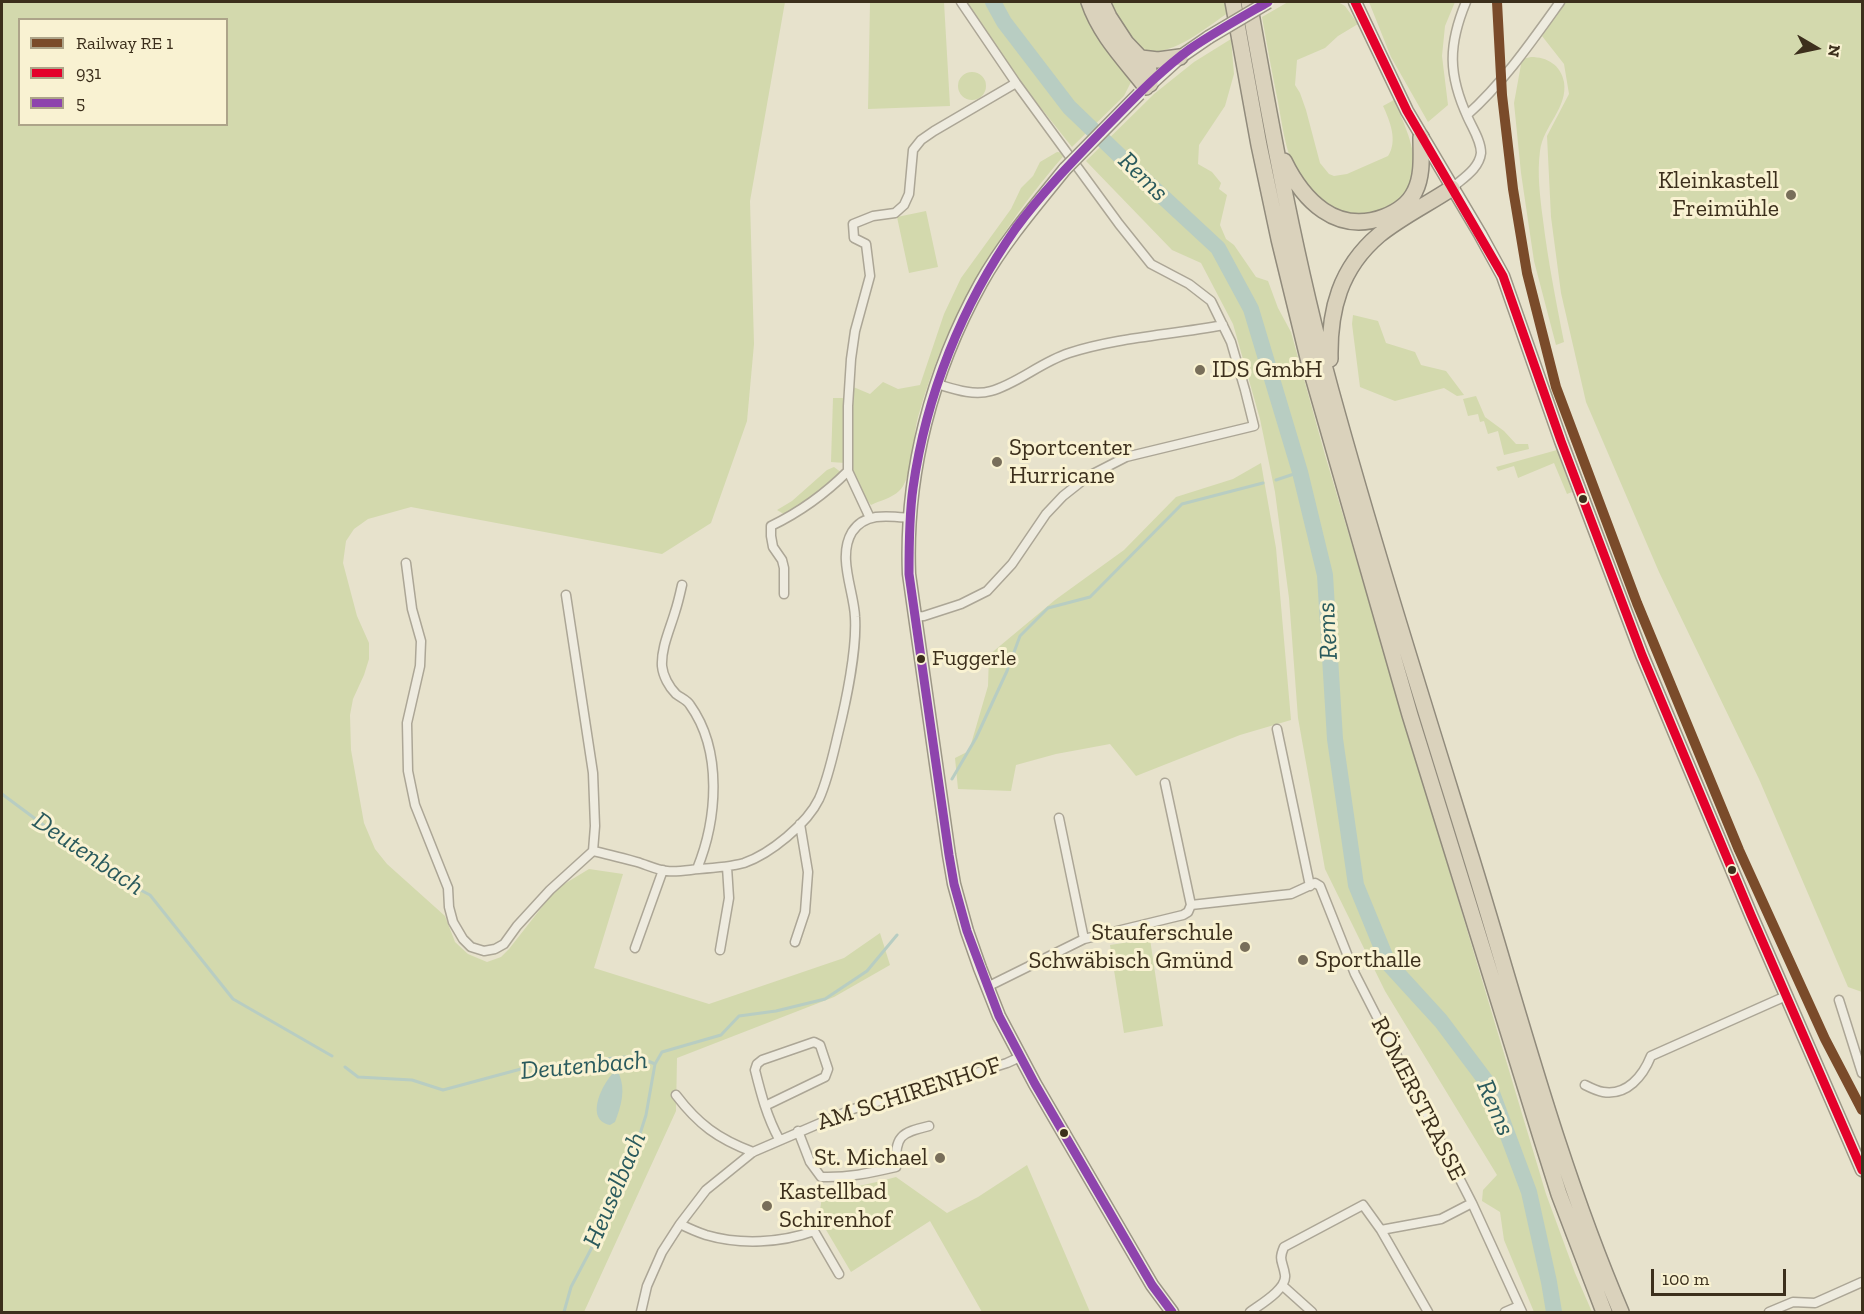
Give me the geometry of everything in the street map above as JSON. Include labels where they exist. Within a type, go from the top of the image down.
[{"type":"highway","points":[[1089,2],[1107,39],[1145,88]]},
{"type":"highway","points":[[1102,2],[1126,43],[1148,66],[1150,71],[1145,88]]},
{"type":"highway","points":[[1233,2],[1279,239],[1328,432],[1410,715],[1559,1194],[1604,1312]]},
{"type":"highway","points":[[1249,2],[1274,141],[1330,389],[1411,664],[1552,1123],[1579,1204],[1621,1312]]},
{"type":"highway","points":[[1141,58],[1158,60],[1180,57]]},
{"type":"highway","points":[[1408,202],[1417,187],[1421,172],[1421,137]]},
{"type":"highway","points":[[1274,141],[1291,176],[1302,192],[1317,206],[1345,221],[1377,220],[1437,187],[1452,188]]},
{"type":"highway","points":[[1330,389],[1331,317],[1337,295],[1349,271],[1362,252],[1378,236],[1452,188]]},
{"type":"street","points":[[914,617],[961,604],[987,591],[1012,564],[1046,514],[1063,496],[1087,477],[1126,457],[1254,426],[1237,362],[1223,325],[1210,301],[1189,284],[1151,264],[1016,83],[961,2]]},
{"type":"street","points":[[1172,1312],[1152,1284],[1020,1057],[987,987],[967,931],[954,884],[914,617],[908,550],[910,518],[926,416],[956,332],[981,282],[1021,222],[1065,170],[1145,88],[1180,57],[1268,2]]},
{"type":"street","points":[[1355,2],[1421,137],[1503,276],[1561,441],[1642,655],[1786,996],[1863,1170]]},
{"type":"street","points":[[1452,188],[1472,171],[1480,154],[1480,145],[1453,76],[1454,38],[1466,2]]},
{"type":"street","points":[[1467,116],[1530,45],[1560,2]]},
{"type":"street","points":[[870,518],[848,471],[851,359],[855,331],[870,276],[866,244],[854,238],[853,224],[873,216],[895,213],[904,204],[909,194],[913,150],[921,140],[1016,83]]},
{"type":"street","points":[[937,384],[968,392],[991,391],[1008,384],[1047,361],[1093,346],[1223,325]]},
{"type":"street","points":[[784,594],[784,568],[782,560],[773,547],[771,526],[809,505],[829,490],[848,471]]},
{"type":"street","points":[[593,850],[663,870],[680,872],[727,867],[764,853],[786,838],[800,824],[818,800],[830,764],[842,719],[854,648],[855,617],[846,547],[854,530],[861,522],[870,518],[887,516],[910,518]]},
{"type":"street","points":[[406,563],[412,609],[422,641],[420,666],[407,723],[408,771],[415,805],[448,888],[453,922],[462,939],[471,947],[484,951],[504,944],[550,890],[593,850],[595,826],[592,773],[566,595]]},
{"type":"street","points":[[682,585],[664,646],[662,666],[668,683],[675,693],[690,705],[702,726],[710,756],[712,783],[710,824],[704,853],[697,869]]},
{"type":"street","name":"RÖMERSTRASSE","points":[[1277,729],[1313,885],[1320,886],[1355,974],[1472,1203],[1520,1309]]},
{"type":"street","points":[[987,987],[1084,939],[1188,912],[1191,905],[1165,783]]},
{"type":"street","points":[[1059,819],[1084,939]]},
{"type":"street","points":[[795,942],[805,912],[808,872],[800,824]]},
{"type":"street","points":[[720,950],[729,898],[727,867]]},
{"type":"street","points":[[635,948],[663,870]]},
{"type":"street","points":[[1191,905],[1291,894],[1313,885]]},
{"type":"street","points":[[1585,1085],[1605,1093],[1630,1086],[1646,1070],[1651,1056],[1786,996]]},
{"type":"street","points":[[1839,1000],[1863,1072]]},
{"type":"street","points":[[765,1106],[825,1077],[828,1069],[820,1044],[814,1042],[757,1064],[755,1070],[765,1106],[779,1139]]},
{"type":"street","name":"AM SCHIRENHOF","points":[[641,1312],[647,1286],[662,1252],[680,1224],[706,1190],[753,1152],[853,1109],[1007,1064],[1020,1057]]},
{"type":"street","points":[[676,1095],[704,1127],[753,1152]]},
{"type":"street","name":"AM SCHIRENHOF","points":[[798,1131],[810,1162],[821,1177],[839,1178],[896,1167],[897,1142],[909,1131],[929,1126]]},
{"type":"street","points":[[1381,1230],[1441,1219],[1472,1203]]},
{"type":"street","points":[[1250,1312],[1283,1286],[1286,1278],[1280,1256],[1284,1247],[1363,1205],[1381,1230],[1428,1312]]},
{"type":"street","points":[[680,1224],[706,1235],[742,1240],[775,1240],[814,1231],[839,1274]]},
{"type":"street","points":[[1769,1312],[1793,1302],[1815,1303],[1863,1282]]},
{"type":"street","points":[[1283,1286],[1311,1312]]},
{"type":"street","points":[[1504,1312],[1520,1309]]},
{"type":"green space","points":[[2,2],[785,2],[750,201],[754,344],[747,421],[711,523],[662,554],[411,507],[368,519],[354,529],[346,541],[343,563],[357,616],[369,643],[369,659],[353,699],[350,715],[351,750],[364,823],[375,849],[387,864],[445,916],[455,942],[468,954],[487,962],[501,957],[556,889],[589,869],[623,874],[594,968],[709,1004],[844,958],[880,933],[890,965],[834,997],[677,1058],[676,1111],[584,1312],[2,1312]]},
{"type":"green space","points":[[870,2],[944,2],[950,106],[868,109]]},
{"type":"green space","points":[[967,2],[1086,2],[1132,80],[1124,96],[1072,147],[1013,73]]},
{"type":"green space","points":[[1107,2],[1225,2],[1228,13],[1183,42],[1158,51],[1146,51],[1132,42]]},
{"type":"green space","points":[[1288,2],[1338,2],[1345,6],[1358,24],[1338,36],[1325,48],[1297,60],[1295,85],[1306,110],[1320,163],[1329,174],[1334,176],[1347,174],[1388,156],[1393,138],[1383,106],[1394,100],[1410,140],[1414,165],[1413,180],[1407,192],[1399,201],[1387,208],[1375,213],[1361,214],[1347,214],[1334,210],[1316,198],[1304,185],[1296,171],[1288,152],[1262,17]]},
{"type":"green space","points":[[1369,2],[1455,2],[1445,26],[1442,56],[1448,105],[1428,122],[1391,57]]},
{"type":"green space","points":[[1565,2],[1862,2],[1862,992],[1848,987],[1759,779],[1659,572],[1586,402],[1561,293],[1551,217],[1547,136],[1569,94],[1564,64],[1542,36]]},
{"type":"green space","points":[[1231,39],[1234,74],[1225,106],[1199,145],[1198,164],[1212,172],[1221,183],[1219,189],[1227,195],[1220,225],[1226,239],[1234,245],[1256,277],[1268,281],[1278,308],[1291,332],[1325,455],[1546,1194],[1592,1312],[1534,1312],[1504,1240],[1500,1212],[1482,1201],[1483,1190],[1497,1175],[1385,991],[1325,869],[1298,718],[1289,598],[1275,492],[1260,419],[1233,324],[1201,263],[1172,250],[1086,161],[1154,94],[1194,62]]},
{"type":"green space","points":[[1531,57],[1552,63],[1560,71],[1564,82],[1559,109],[1542,142],[1539,168],[1545,235],[1564,342],[1556,345],[1534,261],[1521,173],[1514,103],[1522,59]]},
{"type":"green space","points":[[972,72],[982,76],[986,86],[982,96],[972,100],[962,96],[958,86],[962,76]]},
{"type":"green space","points":[[1057,152],[1066,153],[1018,213],[997,244],[959,310],[943,345],[918,417],[907,478],[903,486],[893,496],[871,505],[856,485],[850,467],[851,386],[870,394],[883,382],[898,389],[920,385],[944,314],[961,278],[1011,209],[1021,188],[1033,176],[1040,162]]},
{"type":"green space","points":[[926,211],[938,267],[909,273],[897,217]]},
{"type":"green space","points":[[1353,315],[1378,321],[1386,343],[1415,352],[1421,365],[1446,371],[1464,395],[1457,396],[1444,388],[1395,401],[1360,387],[1352,324]]},
{"type":"green space","points":[[1476,396],[1485,417],[1504,431],[1516,444],[1528,444],[1529,449],[1504,455],[1498,431],[1488,434],[1484,421],[1480,422],[1478,414],[1468,416],[1463,399]]},
{"type":"green space","points":[[833,398],[846,398],[845,463],[831,462]]},
{"type":"green space","points":[[1557,450],[1572,492],[1567,494],[1554,463],[1518,478],[1514,466],[1498,471],[1496,467]]},
{"type":"green space","points":[[1261,463],[1276,548],[1291,720],[1240,735],[1136,776],[1110,744],[1056,754],[1016,765],[1011,791],[958,789],[955,758],[969,751],[988,686],[989,655],[1055,600],[1124,550],[1176,497],[1233,479]]},
{"type":"green space","points":[[834,467],[842,473],[823,491],[787,516],[777,510],[792,501],[827,470]]},
{"type":"green space","points":[[1150,939],[1163,1026],[1124,1033],[1110,945]]},
{"type":"green space","points":[[1027,1165],[1090,1312],[982,1312],[930,1221],[851,1272],[819,1218],[823,1189],[860,1186],[896,1177],[947,1213],[978,1197]]},
{"type":"shaded area","points":[[614,1072],[619,1074],[622,1092],[615,1122],[610,1125],[602,1122],[597,1109],[601,1093]]},
{"type":"waterway","name":"Rems","points":[[993,2],[1004,22],[1069,107],[1218,248],[1251,309],[1300,472],[1325,575],[1335,739],[1356,885],[1388,963],[1441,1021],[1489,1085],[1529,1192],[1554,1312]]},
{"type":"waterway","name":"Deutenbach","points":[[1276,480],[1300,472]]},
{"type":"waterway","name":"Deutenbach","points":[[952,779],[976,738],[1007,671],[1020,636],[1048,608],[1090,597],[1182,504],[1263,483]]},
{"type":"waterway","name":"Deutenbach","points":[[2,794],[108,873],[150,895],[233,999],[332,1056]]},
{"type":"waterway","name":"Deutenbach","points":[[345,1067],[358,1077],[412,1080],[443,1090],[532,1066],[636,1056],[655,1064],[662,1052],[721,1035],[739,1016],[776,1011],[825,999],[867,971],[897,935]]},
{"type":"waterway","name":"Heuselbach","points":[[564,1312],[571,1287],[627,1175],[646,1115],[655,1064]]},
{"type":"transit line","name":"5","points":[[1172,1312],[1152,1285],[1035,1084],[999,1016],[967,931],[954,884],[949,855],[909,574],[911,509],[919,453],[927,419],[949,352],[979,288],[1016,228],[1067,167],[1166,68],[1199,43],[1268,2]]},
{"type":"transit line","name":"931","points":[[1355,2],[1407,111],[1503,276],[1561,441],[1642,655],[1751,915],[1862,1170]]},
{"type":"transit line","points":[[1497,2],[1502,95],[1513,189],[1527,273],[1556,387],[1637,603],[1739,850],[1825,1039],[1862,1110]]},
{"type":"place","name":"Kleinkastell Freimühle","points":[[1791,195]]},
{"type":"place","name":"IDS GmbH","points":[[1200,370]]},
{"type":"place","name":"Sportcenter Hurricane","points":[[997,462]]},
{"type":"place","name":"Fuggerle","points":[[921,659]]},
{"type":"place","name":"Stauferschule Schwäbisch Gmünd","points":[[1245,947]]},
{"type":"place","name":"Sporthalle","points":[[1303,960]]},
{"type":"place","name":"St. Michael","points":[[940,1158]]},
{"type":"place","name":"Kastellbad Schirenhof","points":[[767,1206]]}]
